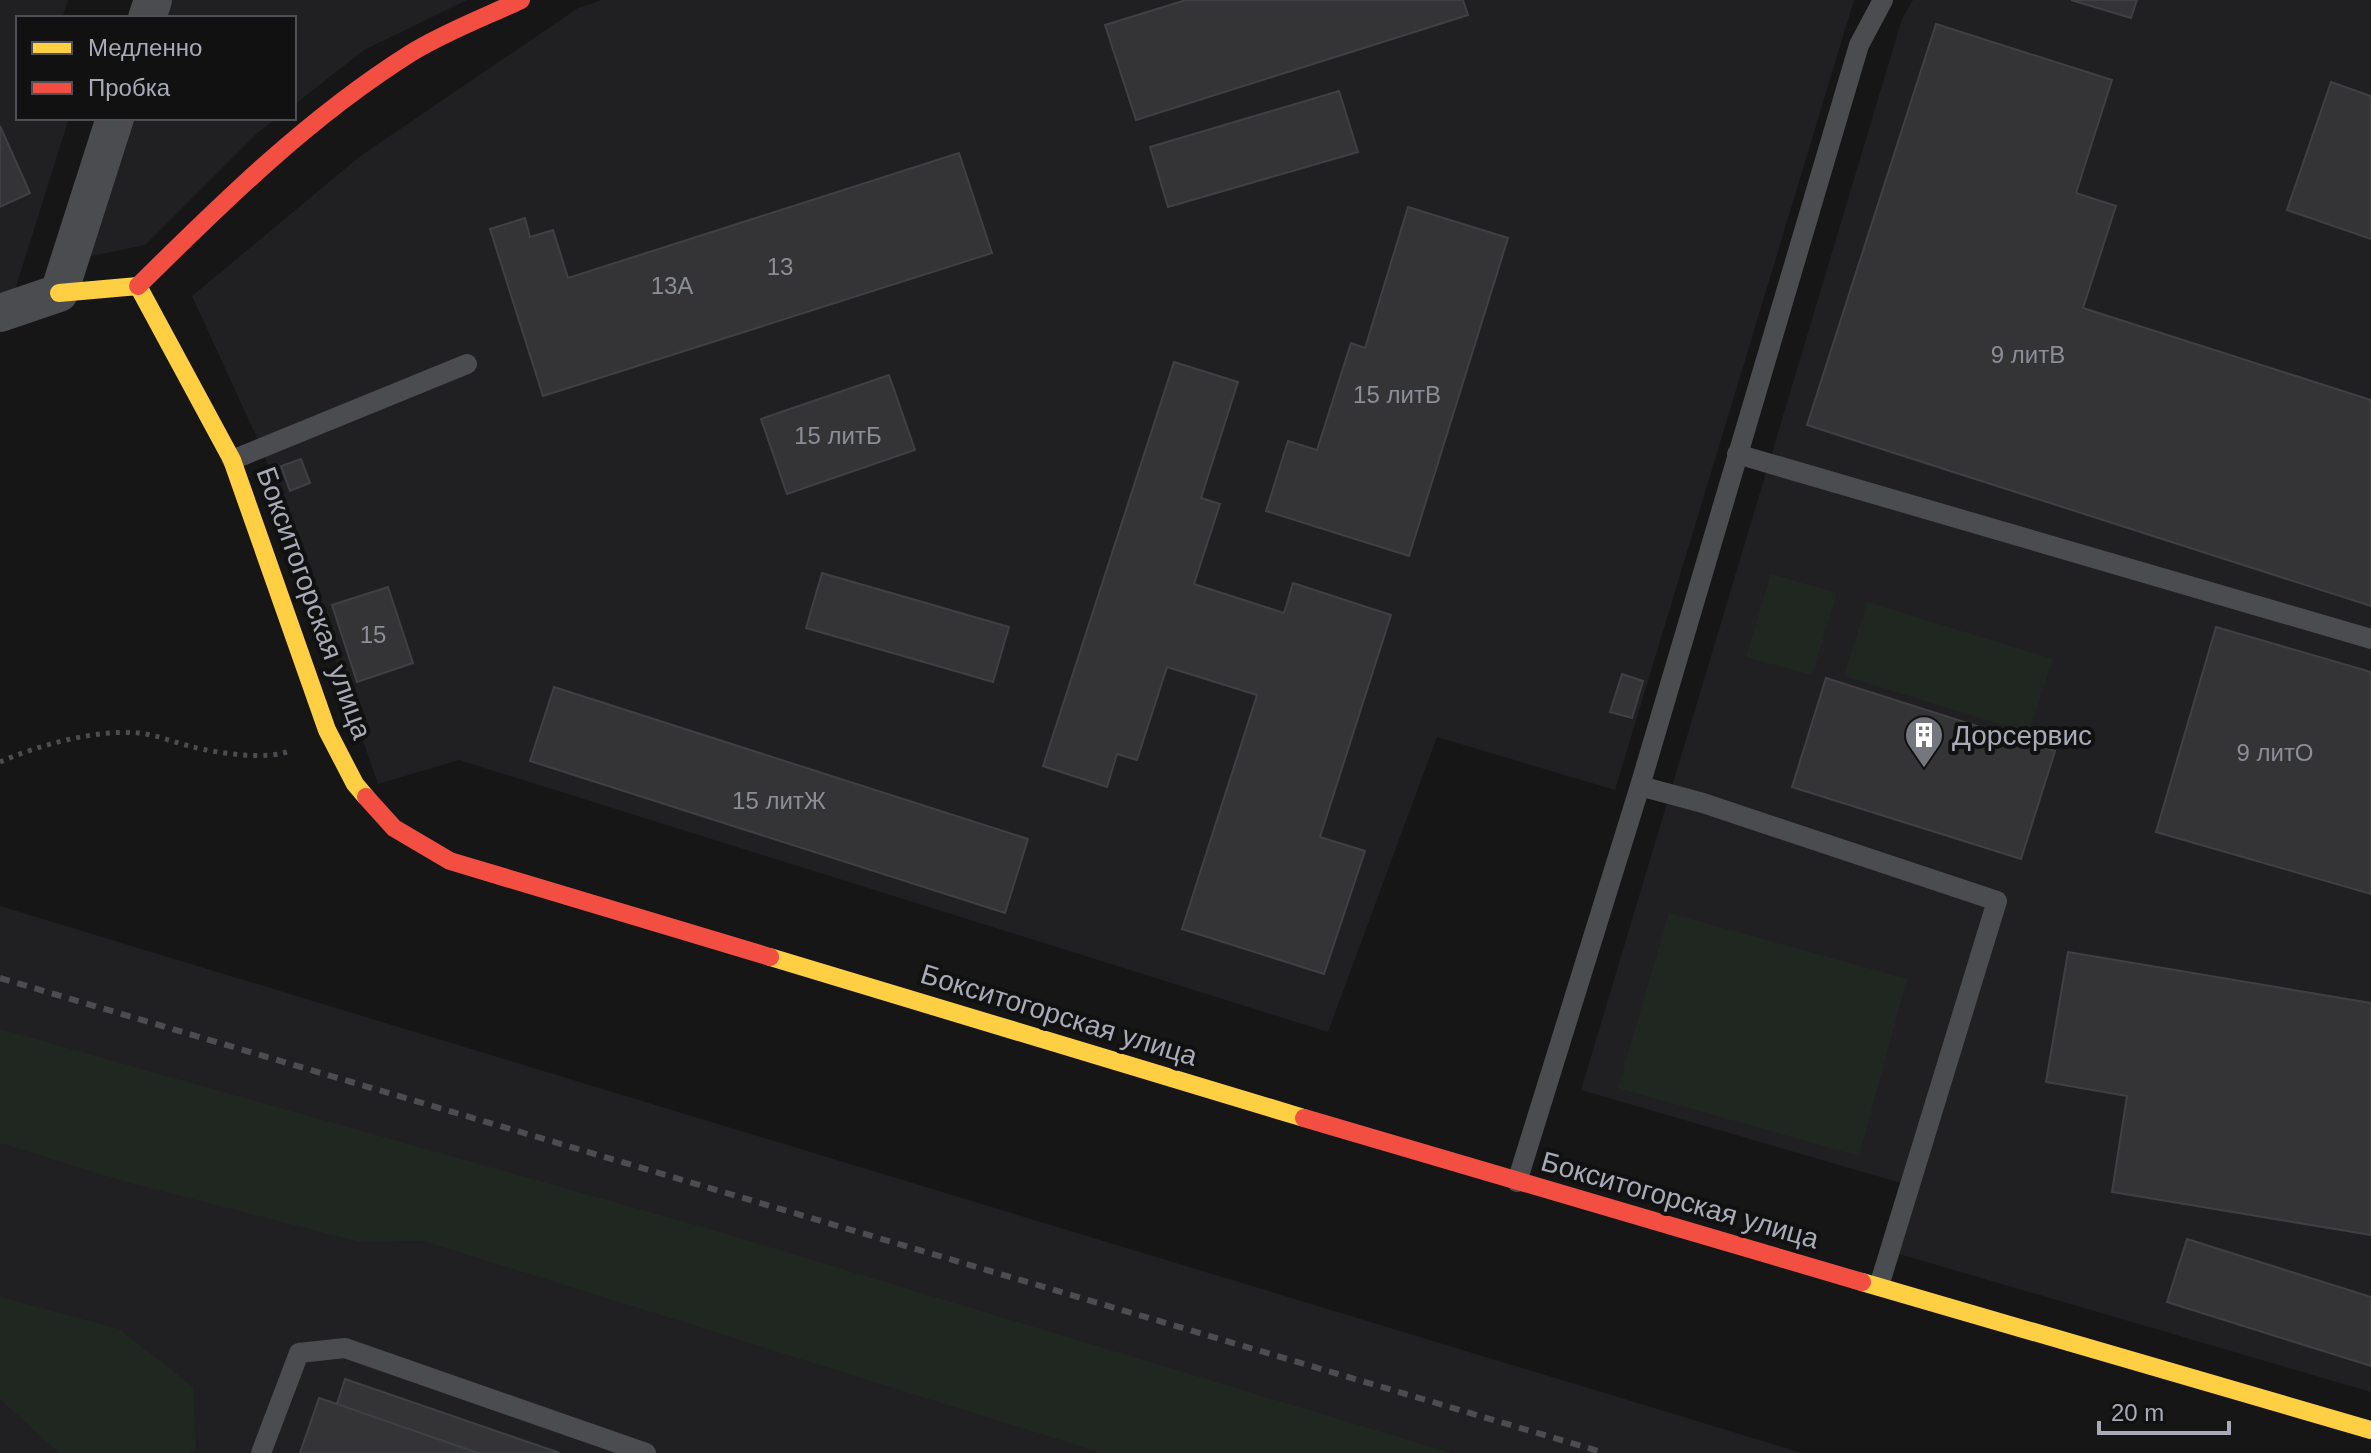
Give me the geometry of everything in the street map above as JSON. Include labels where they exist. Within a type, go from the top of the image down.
[{"type":"street","points":[[0,313],[59,293],[138,286],[222,203],[339,101],[414,51],[521,0]]},
{"type":"street","points":[[59,293],[114,120]]},
{"type":"street","name":"Бокситогорская улица","points":[[138,286],[232,460],[327,730],[355,784],[394,828],[450,861],[1517,1182],[2371,1430]]},
{"type":"lane","points":[[1517,1182],[1640,786],[1859,45],[1883,0]]},
{"type":"lane","points":[[232,460],[467,364]]},
{"type":"lane","points":[[1737,454],[2371,639]]},
{"type":"lane","points":[[1640,786],[1703,803],[1997,901],[1893,1210],[1879,1286]]},
{"type":"lane","points":[[261,1453],[299,1353],[345,1348],[646,1453]]},
{"type":"path","points":[[0,762],[27,749],[84,737],[139,733],[198,749],[282,755],[327,730]]},
{"type":"shaded area","points":[[0,0],[68,0],[63,16],[16,16],[16,120],[68,120],[15,290],[0,294]]},
{"type":"shaded area","points":[[170,0],[467,0],[364,50],[296,103],[296,16],[165,16]]},
{"type":"shaded area","points":[[602,0],[1854,0],[1615,790],[1437,737],[1328,1032],[459,760],[378,784],[263,451],[192,296],[359,157],[578,8]]},
{"type":"shaded area","points":[[1913,0],[2371,0],[2371,1392],[1882,1249],[1901,1183],[1581,1090],[1902,19]]},
{"type":"shaded area","points":[[131,120],[274,120],[255,135],[145,245],[87,257]]},
{"type":"shaded area","points":[[1771,574],[1837,593],[1812,675],[1746,657]]},
{"type":"shaded area","points":[[1867,602],[2053,659],[2029,733],[1844,676]]},
{"type":"shaded area","points":[[0,906],[1802,1453],[0,1453]]},
{"type":"shaded area","points":[[1669,913],[1907,979],[1859,1156],[1618,1088]]},
{"type":"shaded area","points":[[0,1029],[713,1230],[1451,1453],[1102,1453],[424,1241],[360,1242],[123,1181],[0,1143]]},
{"type":"shaded area","points":[[0,1297],[119,1329],[193,1387],[196,1450],[190,1453],[59,1453],[0,1399]]},
{"type":"building","points":[[1186,0],[1463,0],[1468,15],[1136,120],[1105,25]]},
{"type":"building","points":[[2071,0],[2137,0],[2131,18]]},
{"type":"building","points":[[1936,24],[2112,80],[2076,193],[2116,206],[2083,308],[2371,400],[2371,606],[1807,425]]},
{"type":"building","points":[[2331,82],[2371,96],[2371,239],[2287,210]]},
{"type":"building","points":[[1339,91],[1358,152],[1168,207],[1150,147]]},
{"type":"building","points":[[0,126],[30,193],[0,207]]},
{"type":"building","points":[[959,153],[992,253],[543,396],[490,229],[525,218],[530,237],[553,230],[568,278]]},
{"type":"building","points":[[1408,207],[1508,238],[1409,556],[1266,511],[1288,441],[1317,450],[1351,343],[1365,348]]},
{"type":"building","points":[[1174,362],[1238,382],[1201,498],[1220,504],[1194,584],[1284,613],[1293,583],[1391,615],[1320,837],[1365,851],[1324,974],[1182,929],[1257,695],[1167,667],[1137,760],[1117,754],[1107,787],[1043,766]]},
{"type":"building","points":[[889,375],[915,450],[787,494],[761,419]]},
{"type":"building","points":[[301,459],[310,483],[290,491],[281,466]]},
{"type":"building","points":[[822,573],[1009,627],[993,682],[806,628]]},
{"type":"building","points":[[388,587],[413,663],[357,682],[332,605]]},
{"type":"building","points":[[2216,627],[2371,672],[2371,894],[2156,832]]},
{"type":"building","points":[[1622,674],[1643,681],[1632,718],[1610,712]]},
{"type":"building","name":"Дорсервис","points":[[1826,678],[2055,751],[2021,859],[1792,787]]},
{"type":"building","points":[[554,687],[1028,839],[1005,913],[530,761]]},
{"type":"building","points":[[2068,952],[2371,1003],[2371,1235],[2112,1192],[2127,1096],[2046,1082]]},
{"type":"building","points":[[2187,1239],[2371,1297],[2371,1366],[2167,1302]]},
{"type":"building","points":[[345,1379],[560,1453],[478,1453],[337,1404]]},
{"type":"building","points":[[319,1398],[337,1404],[478,1453],[300,1453]]},
{"type":"railway","points":[[0,978],[1605,1453]]},
{"type":"traffic: slow","points":[[59,293],[138,286],[232,460],[327,730],[355,784],[366,797]]},
{"type":"traffic: slow","points":[[770,957],[1304,1118]]},
{"type":"traffic: slow","points":[[1862,1282],[2371,1430]]},
{"type":"traffic: jam","points":[[138,286],[268,162],[373,78],[424,45],[521,0]]},
{"type":"traffic: jam","points":[[366,797],[394,828],[450,861],[770,957]]},
{"type":"traffic: jam","points":[[1304,1118],[1862,1282]]},
{"type":"place","name":"Дорсервис","points":[[1924,769]]}]
